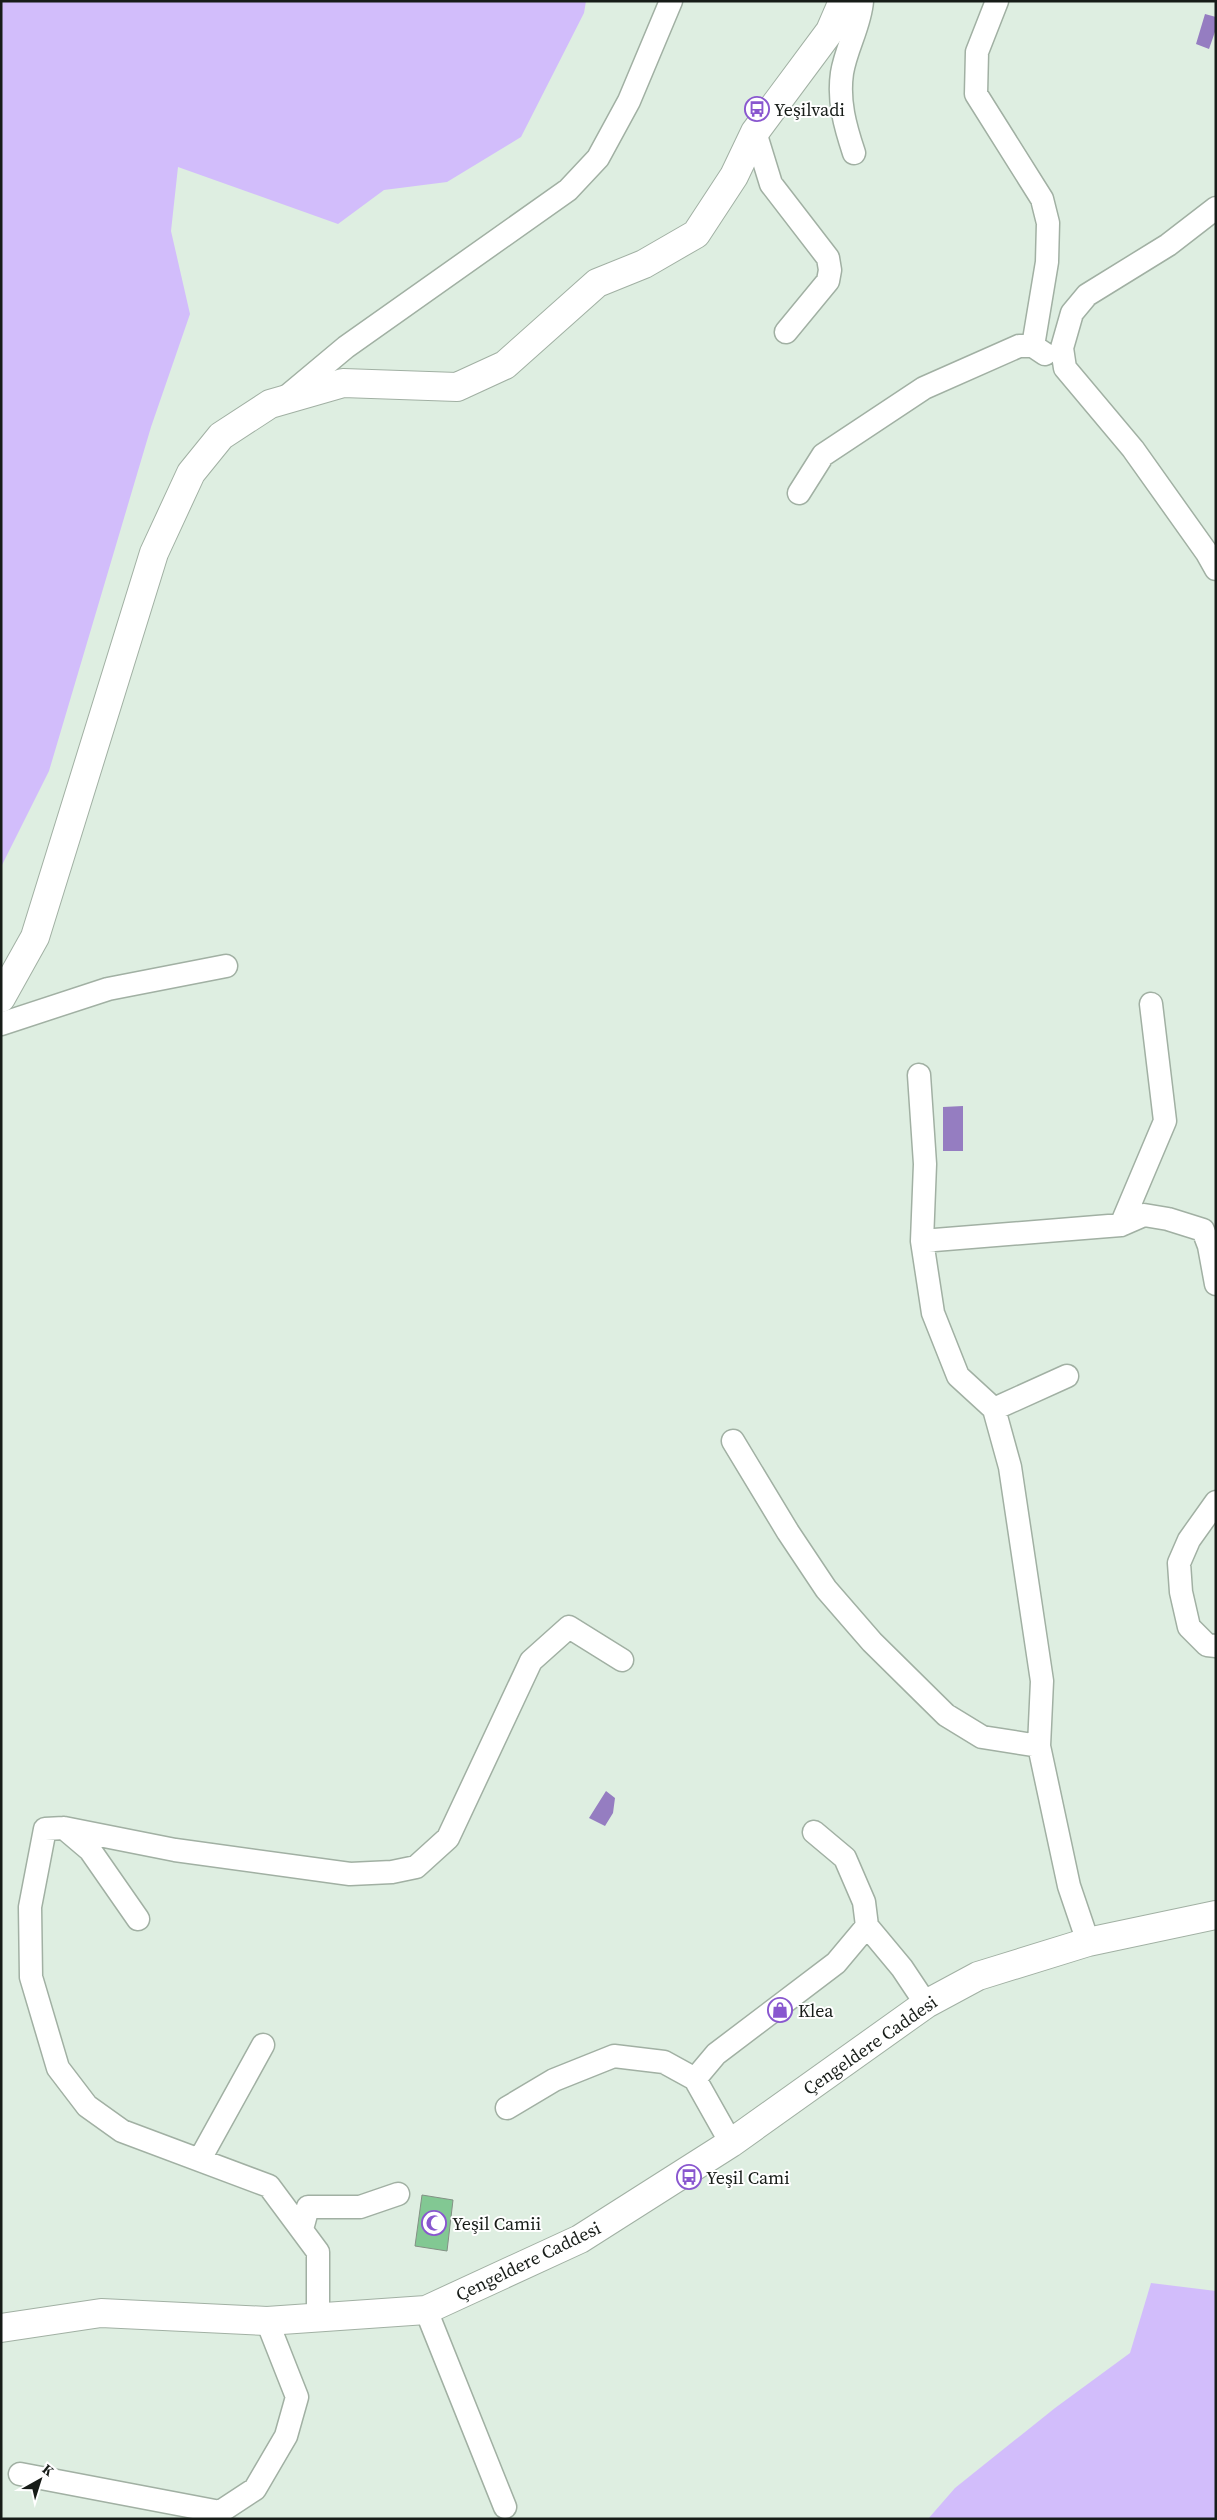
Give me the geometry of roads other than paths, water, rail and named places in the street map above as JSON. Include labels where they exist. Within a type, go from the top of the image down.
[{"type":"street","points":[[282,400],[346,347],[568,190],[598,158],[629,100],[671,1]]},
{"type":"street","points":[[1,998],[35,937],[154,553],[190,473],[221,436],[270,404],[343,383],[457,387],[505,365],[597,283],[644,264],[696,234],[734,176],[755,132],[830,31],[843,1]]},
{"type":"street","points":[[854,153],[842,109],[842,72],[861,14],[862,1]]},
{"type":"street","points":[[997,1],[977,52],[976,94],[1042,199],[1048,223],[1048,262],[1033,346]]},
{"type":"street","points":[[755,132],[771,184],[828,258],[830,270],[828,280],[786,332]]},
{"type":"street","points":[[1065,368],[1062,348],[1072,313],[1087,295],[1168,245],[1216,208]]},
{"type":"street","points":[[800,493],[823,455],[924,388],[1019,346],[1033,346],[1065,368],[1133,449],[1207,553],[1216,569]]},
{"type":"street","points":[[1,1024],[108,989],[226,966]]},
{"type":"street","points":[[1121,1225],[1165,1120],[1151,1004]]},
{"type":"street","points":[[918,1075],[925,1164],[922,1241],[933,1313],[958,1376],[994,1409],[1010,1467],[1042,1681],[1038,1746],[1069,1886],[1088,1942]]},
{"type":"street","points":[[922,1241],[1121,1225],[1144,1215],[1168,1219],[1203,1230],[1209,1246],[1216,1284]]},
{"type":"street","points":[[994,1409],[1067,1376]]},
{"type":"street","points":[[733,1441],[788,1532],[826,1589],[872,1642],[946,1715],[982,1737],[1038,1746]]},
{"type":"street","points":[[1216,1502],[1189,1540],[1179,1563],[1182,1592],[1189,1627],[1207,1645],[1216,1646]]},
{"type":"street","points":[[318,2318],[318,2252],[269,2186],[122,2131],[87,2106],[58,2068],[31,1977],[30,1907],[44,1829],[64,1828],[174,1850],[350,1874],[392,1872],[416,1867],[448,1838],[531,1661],[568,1627],[622,1660]]},
{"type":"street","points":[[64,1828],[90,1850],[138,1919]]},
{"type":"street","points":[[814,1832],[845,1858],[864,1902],[867,1926],[902,1968],[926,2004]]},
{"type":"street","name":"Çengeldere Caddesi","points":[[1,2328],[101,2313],[267,2321],[426,2310],[580,2239],[731,2142],[926,2004],[978,1976],[1088,1942],[1216,1915]]},
{"type":"street","points":[[695,2079],[716,2054],[836,1963],[867,1926]]},
{"type":"street","points":[[200,2159],[263,2045]]},
{"type":"street","points":[[507,2108],[554,2080],[614,2056],[664,2062],[695,2079],[731,2142]]},
{"type":"street","points":[[302,2229],[308,2207],[360,2207],[398,2194]]},
{"type":"street","points":[[426,2310],[505,2507]]},
{"type":"street","points":[[20,2474],[220,2512],[255,2489],[286,2436],[297,2397],[267,2321]]},
{"type":"place","name":"Yeşilvadi","points":[[757,109]]},
{"type":"place","name":"Klea","points":[[780,2010]]},
{"type":"place","name":"Yeşil Cami","points":[[689,2177]]},
{"type":"place","name":"Yeşil Camii","points":[[434,2223]]}]
